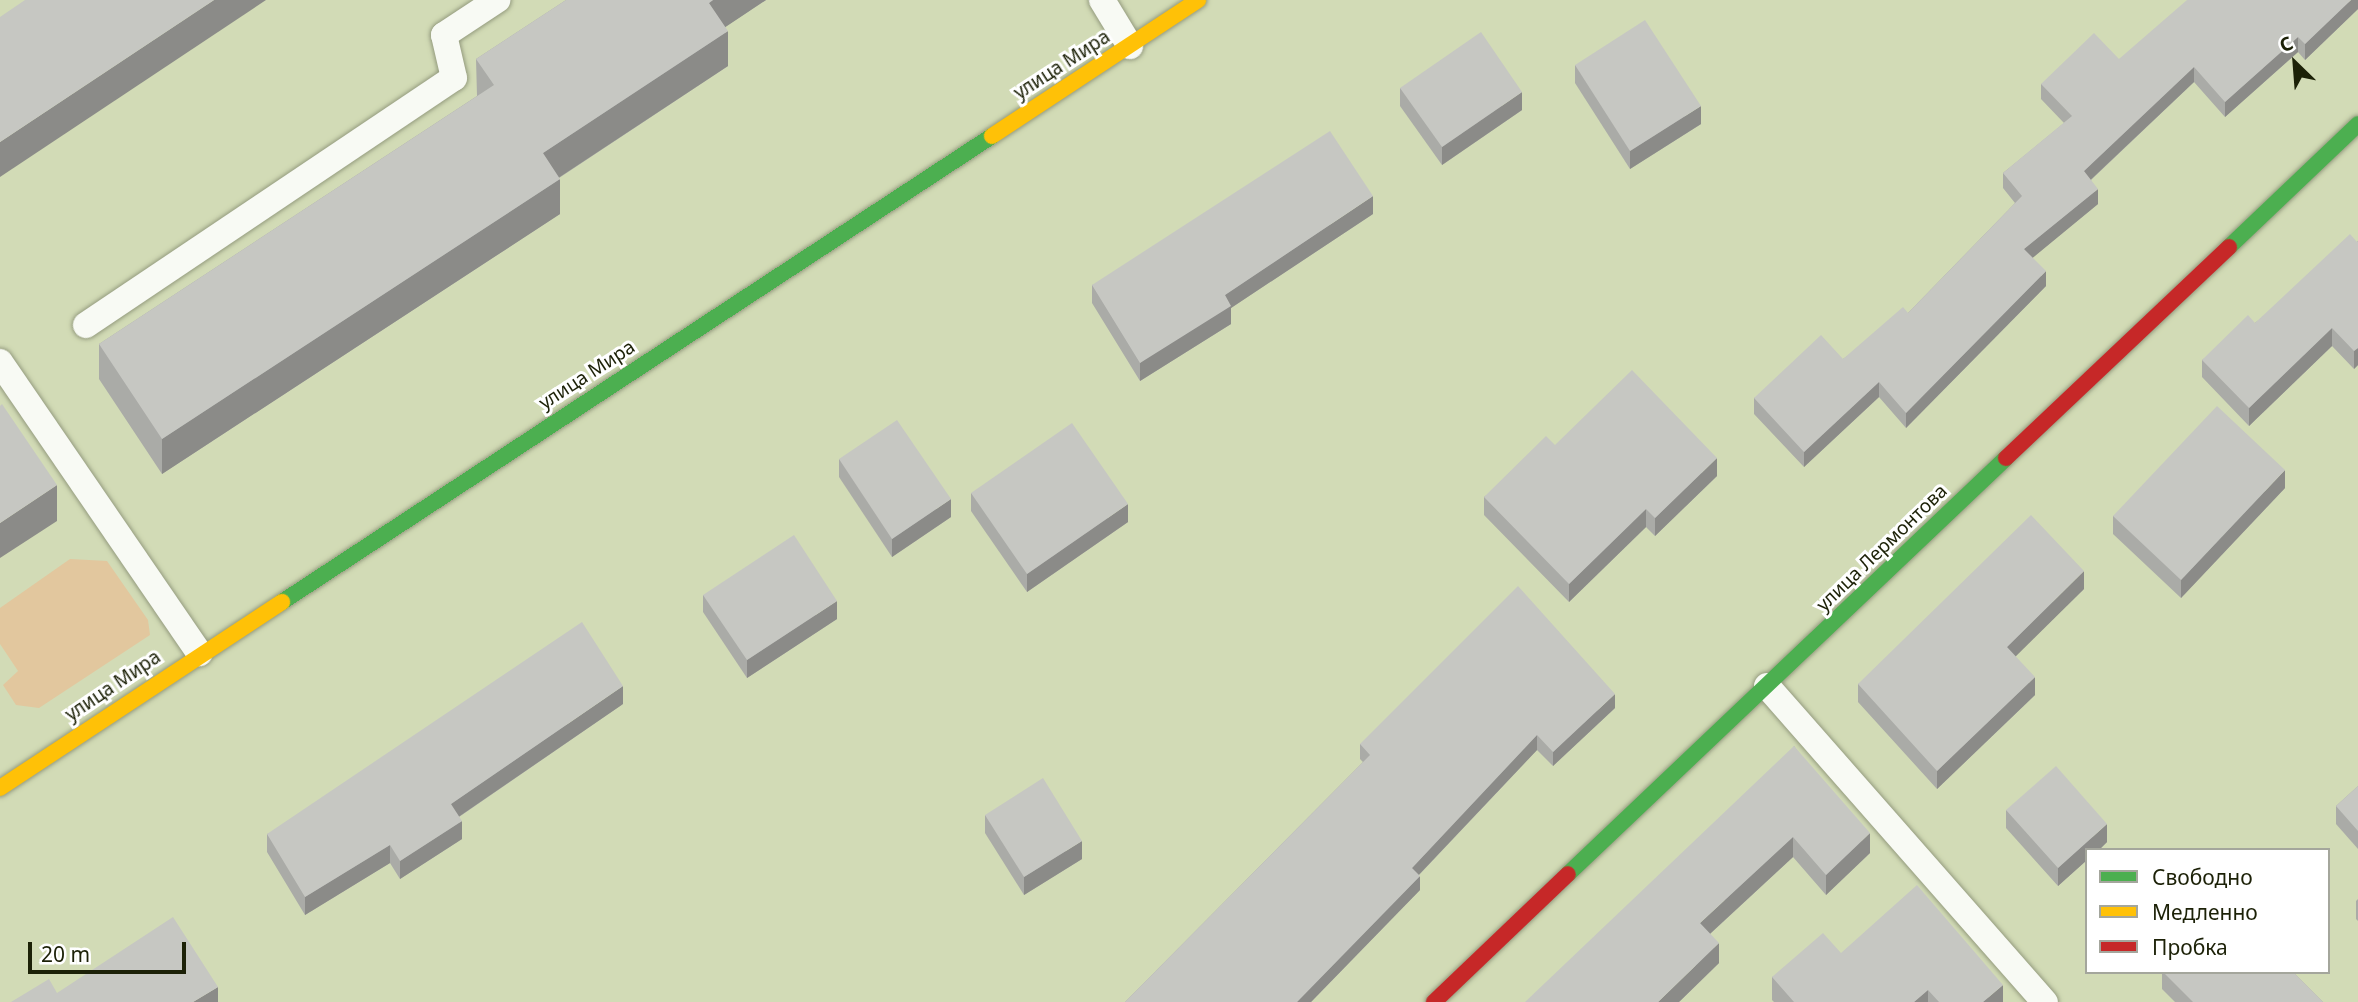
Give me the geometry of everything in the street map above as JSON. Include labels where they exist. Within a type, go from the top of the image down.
[{"type":"main road","name":"улица Мира","points":[[0,788],[199,653],[1198,0]]},
{"type":"main road","name":"улица Лермонтова","points":[[1434,1002],[2358,124]]},
{"type":"lane","points":[[86,325],[454,78],[444,35],[497,0]]},
{"type":"lane","points":[[1102,0],[1130,46]]},
{"type":"lane","points":[[3,374],[199,653]]},
{"type":"lane","points":[[1767,686],[2045,1002]]},
{"type":"shaded area","points":[[70,559],[107,561],[148,620],[150,635],[39,708],[16,705],[3,685],[18,671],[0,644],[0,608]]},
{"type":"building","points":[[25,0],[214,0],[0,142],[0,17]]},
{"type":"building","points":[[566,0],[713,0],[709,3],[728,31],[543,153],[560,179],[162,439],[99,344],[494,85],[476,59]]},
{"type":"building","points":[[2187,0],[2351,0],[2305,44],[2298,37],[2225,102],[2194,67],[2084,171],[2098,189],[2024,249],[2046,271],[1906,413],[1879,382],[1804,452],[1754,398],[1821,335],[1843,359],[1903,307],[1908,313],[2022,196],[2003,173],[2072,116],[2041,84],[2094,33],[2119,59]]},
{"type":"building","points":[[1645,20],[1701,106],[1630,151],[1575,65]]},
{"type":"building","points":[[1481,32],[1522,92],[1442,147],[1400,88]]},
{"type":"building","points":[[1330,131],[1373,196],[1225,295],[1231,306],[1140,363],[1092,285]]},
{"type":"building","points":[[2350,234],[2358,241],[2358,348],[2354,351],[2332,328],[2249,408],[2202,360],[2248,315],[2255,323]]},
{"type":"building","points":[[1632,370],[1717,458],[1655,518],[1646,509],[1569,584],[1484,497],[1546,436],[1555,445]]},
{"type":"building","points":[[2,404],[57,485],[0,523],[0,406]]},
{"type":"building","points":[[2217,406],[2285,470],[2181,580],[2113,516]]},
{"type":"building","points":[[897,420],[951,499],[892,539],[839,459]]},
{"type":"building","points":[[1072,423],[1128,504],[1027,574],[971,493]]},
{"type":"building","points":[[2031,515],[2084,571],[2007,647],[2035,677],[1937,771],[1858,684]]},
{"type":"building","points":[[794,535],[837,601],[747,660],[703,595]]},
{"type":"building","points":[[1518,586],[1615,694],[1553,752],[1537,735],[1412,868],[1420,876],[1297,1002],[1125,1002],[1370,755],[1360,744]]},
{"type":"building","points":[[582,622],[623,686],[451,804],[462,821],[400,861],[390,845],[305,897],[267,834]]},
{"type":"building","points":[[1794,746],[1870,833],[1826,875],[1793,837],[1700,923],[1719,943],[1658,1002],[1525,1002]]},
{"type":"building","points":[[2056,766],[2107,824],[2058,868],[2006,810]]},
{"type":"building","points":[[1043,778],[1082,841],[1024,877],[985,815]]},
{"type":"building","points":[[2358,786],[2358,831],[2336,806]]},
{"type":"building","points":[[1917,885],[2003,985],[1983,1002],[1939,1002],[1928,990],[1914,1002],[1794,1002],[1772,977],[1823,933],[1841,953]]},
{"type":"building","points":[[173,917],[218,987],[193,1002],[11,1002],[49,979],[57,993]]},
{"type":"building","points":[[2165,974],[2295,974],[2323,1002],[2193,1002]]},
{"type":"traffic: fast","points":[[2229,247],[2358,124]]},
{"type":"traffic: fast","points":[[282,602],[992,136]]},
{"type":"traffic: fast","points":[[1568,874],[2006,458]]},
{"type":"traffic: slow","points":[[992,136],[1198,0]]},
{"type":"traffic: slow","points":[[0,788],[282,602]]},
{"type":"traffic: jam","points":[[2006,458],[2229,247]]},
{"type":"traffic: jam","points":[[1434,1002],[1568,874]]}]
